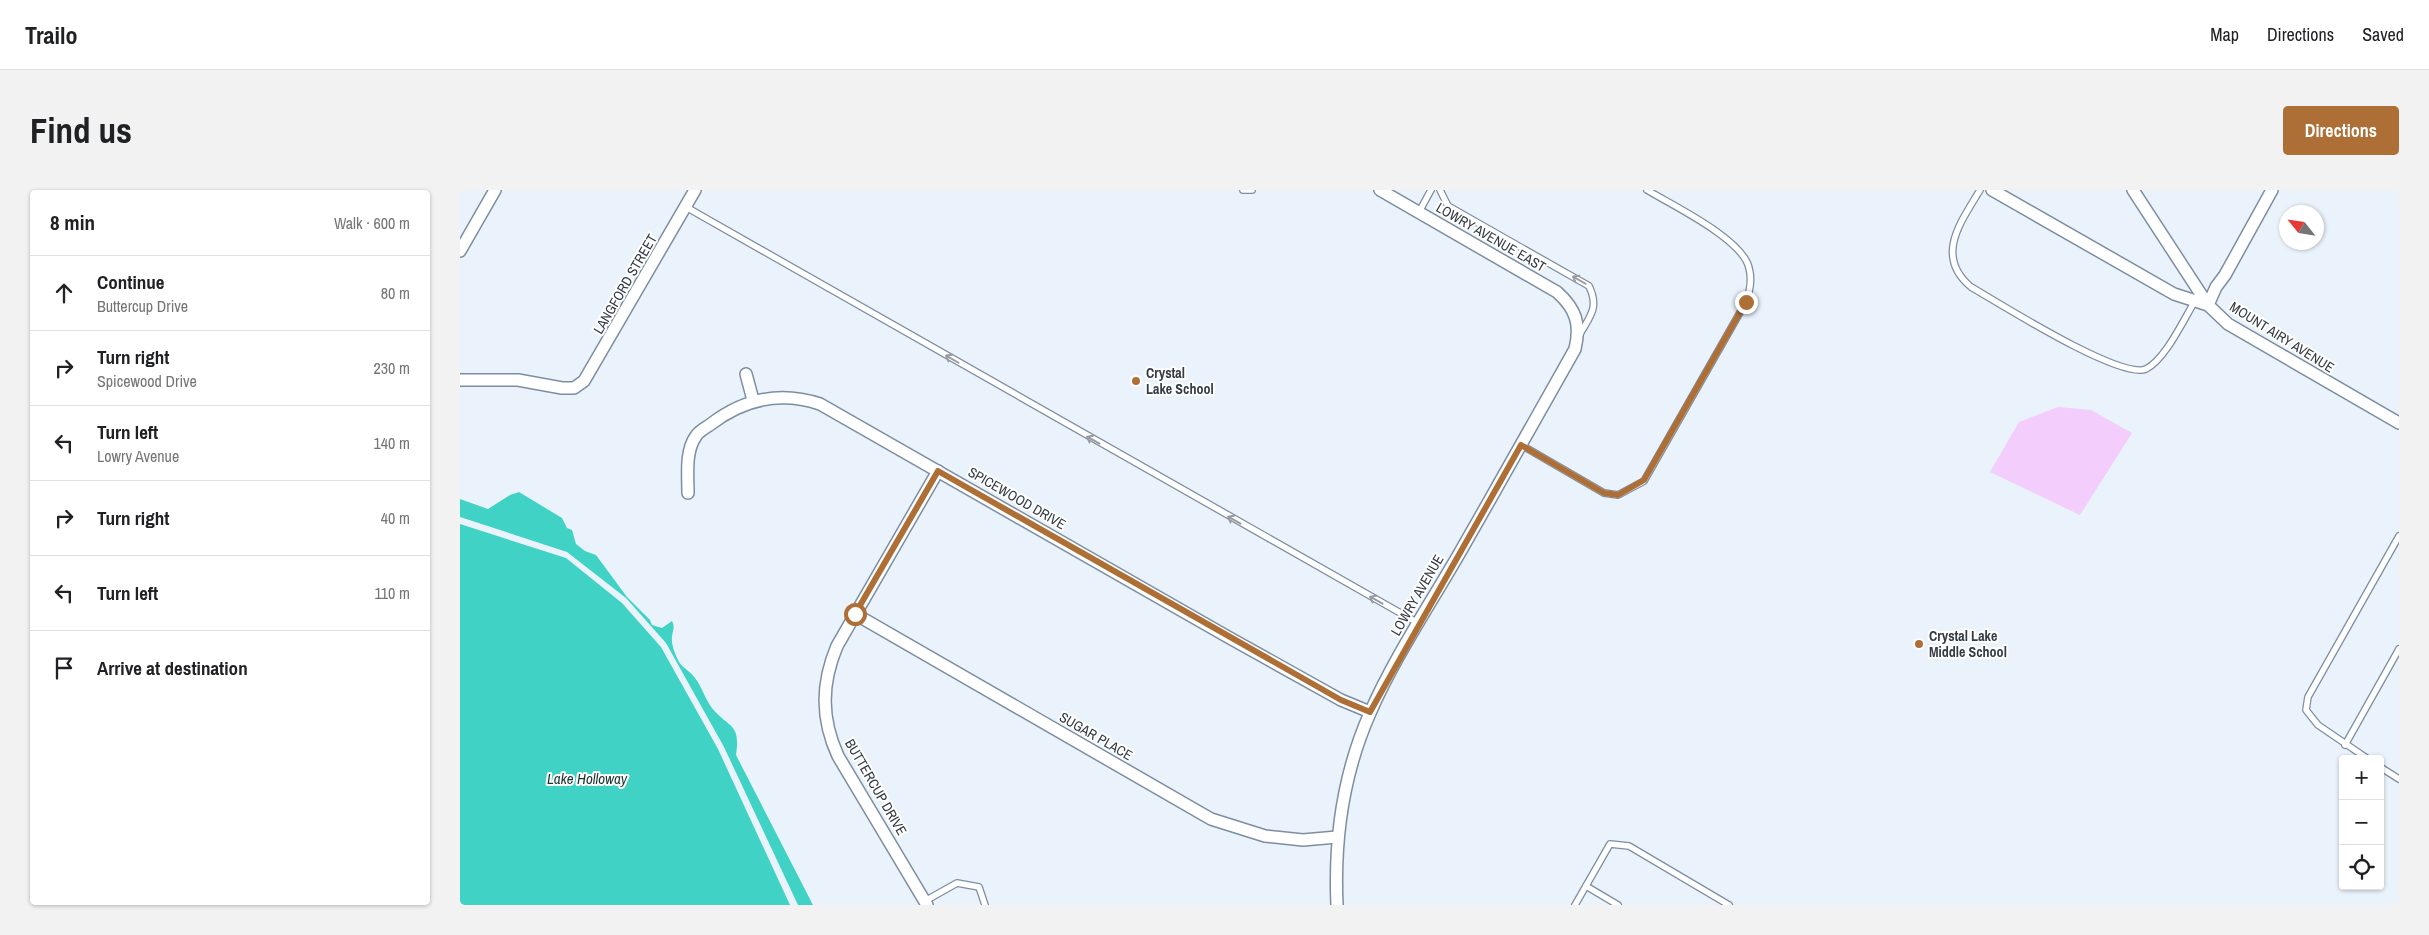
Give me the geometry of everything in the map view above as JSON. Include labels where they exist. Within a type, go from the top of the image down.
[{"type":"street","points":[[460,251],[495,190]]},
{"type":"street","name":"LANGFORD STREET","points":[[460,380],[518,380],[562,388],[574,388],[584,381],[695,190]]},
{"type":"street","name":"LOWRY AVENUE EAST","points":[[1380,190],[1556,292],[1569,303],[1576,320],[1579,336]]},
{"type":"street","name":"MOUNT AIRY AVENUE","points":[[1992,190],[2174,294],[2208,305],[2228,324],[2399,423]]},
{"type":"street","points":[[2133,190],[2208,305]]},
{"type":"street","points":[[2208,305],[2216,287],[2225,275],[2272,190]]},
{"type":"street","name":"LOWRY AVENUE","points":[[1337,905],[1337,837],[1349,773],[1370,712],[1575,349],[1579,336]]},
{"type":"street","points":[[746,374],[753,400]]},
{"type":"street","name":"SPICEWOOD DRIVE","points":[[688,493],[688,453],[696,435],[722,415],[753,400],[781,396],[806,399],[820,404],[1324,690],[1370,712]]},
{"type":"street","name":"BUTTERCUP DRIVE","points":[[926,903],[838,756],[830,737],[825,716],[824,692],[829,666],[837,646],[938,471]]},
{"type":"street","name":"SUGAR PLACE","points":[[855,614],[1212,819],[1265,836],[1304,840],[1337,837]]},
{"type":"lane","points":[[1243,190],[1252,190]]},
{"type":"lane","points":[[1418,212],[1431,190]]},
{"type":"lane","points":[[1440,190],[1448,206],[1589,286],[1594,298],[1593,311],[1579,336]]},
{"type":"lane","points":[[1521,445],[1604,493],[1618,495],[1644,480],[1746,302],[1749,294],[1750,267],[1738,249],[1713,228],[1647,190]]},
{"type":"lane","points":[[1980,190],[1961,222],[1952,244],[1954,263],[1961,278],[1971,287],[2100,360],[2129,370],[2146,369],[2161,355],[2195,301]]},
{"type":"lane","points":[[686,207],[1418,624]]},
{"type":"lane","points":[[2361,755],[2345,745],[2310,717],[2306,710],[2308,698],[2399,536]]},
{"type":"lane","points":[[2345,745],[2399,649]]},
{"type":"lane","points":[[2384,769],[2399,778]]},
{"type":"lane","points":[[1575,905],[1610,844],[1628,846],[1728,905]]},
{"type":"lane","name":"BUTTERCUP DRIVE","points":[[926,903],[957,884],[979,887],[985,905]]},
{"type":"lane","points":[[1586,886],[1618,905]]},
{"type":"shaded area","points":[[2058,407],[2091,410],[2132,433],[2080,515],[1990,472],[2019,422]]},
{"type":"water","points":[[519,492],[562,518],[567,528],[572,530],[576,544],[585,551],[596,555],[627,597],[650,620],[652,625],[662,628],[672,621],[674,627],[672,643],[679,662],[695,678],[712,708],[735,731],[737,737],[736,755],[813,905],[798,905],[724,747],[666,643],[626,598],[567,552],[460,517],[460,499],[488,509],[510,495]]},
{"type":"water","name":"Lake Holloway","points":[[460,524],[566,558],[622,603],[661,647],[718,749],[790,905],[460,905]]},
{"type":"place","name":"Crystal Lake School","points":[[1136,381]]},
{"type":"place","name":"Crystal Lake Middle School","points":[[1919,644]]},
{"type":"route","points":[[855,614],[938,471],[1228,637],[1341,700],[1370,712],[1408,640],[1521,445],[1604,493],[1618,495],[1644,480],[1746,302]]}]
